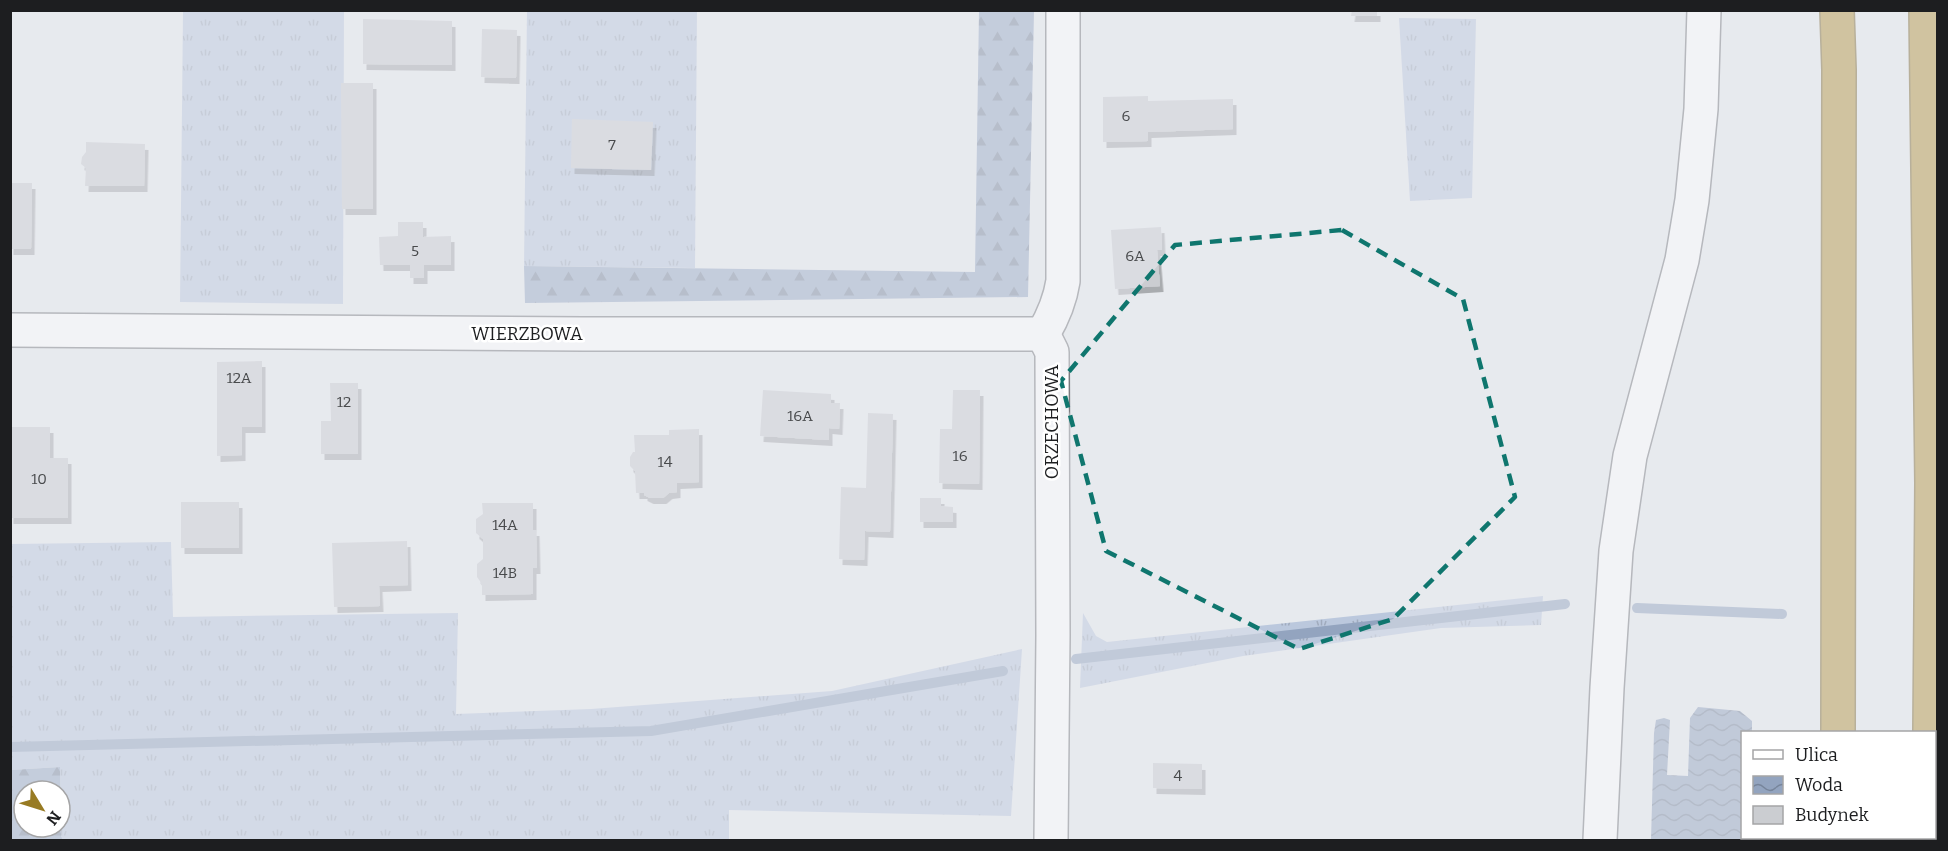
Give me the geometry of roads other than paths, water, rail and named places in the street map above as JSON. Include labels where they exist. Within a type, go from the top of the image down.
[{"type":"highway","points":[[1837,10],[1839,70],[1838,731]]},
{"type":"highway","points":[[1926,10],[1932,483],[1930,731]]},
{"type":"street","points":[[1043,334],[1055,314],[1063,281],[1063,10]]},
{"type":"street","points":[[1600,840],[1616,551],[1630,456],[1684,250],[1692,200],[1701,109],[1704,10]]},
{"type":"street","name":"WIERZBOWA","points":[[10,330],[1043,334]]},
{"type":"street","name":"ORZECHOWA","points":[[1043,334],[1052,352],[1051,840]]},
{"type":"water","points":[[1698,707],[1740,711],[1752,721],[1752,731],[1741,731],[1741,839],[1748,840],[1651,840],[1656,720],[1664,718],[1670,720],[1667,775],[1688,776],[1690,718]]},
{"type":"waterway","points":[[1076,659],[1565,604]]},
{"type":"waterway","points":[[1637,608],[1782,614]]},
{"type":"waterway","points":[[10,747],[651,731],[1003,671]]}]
